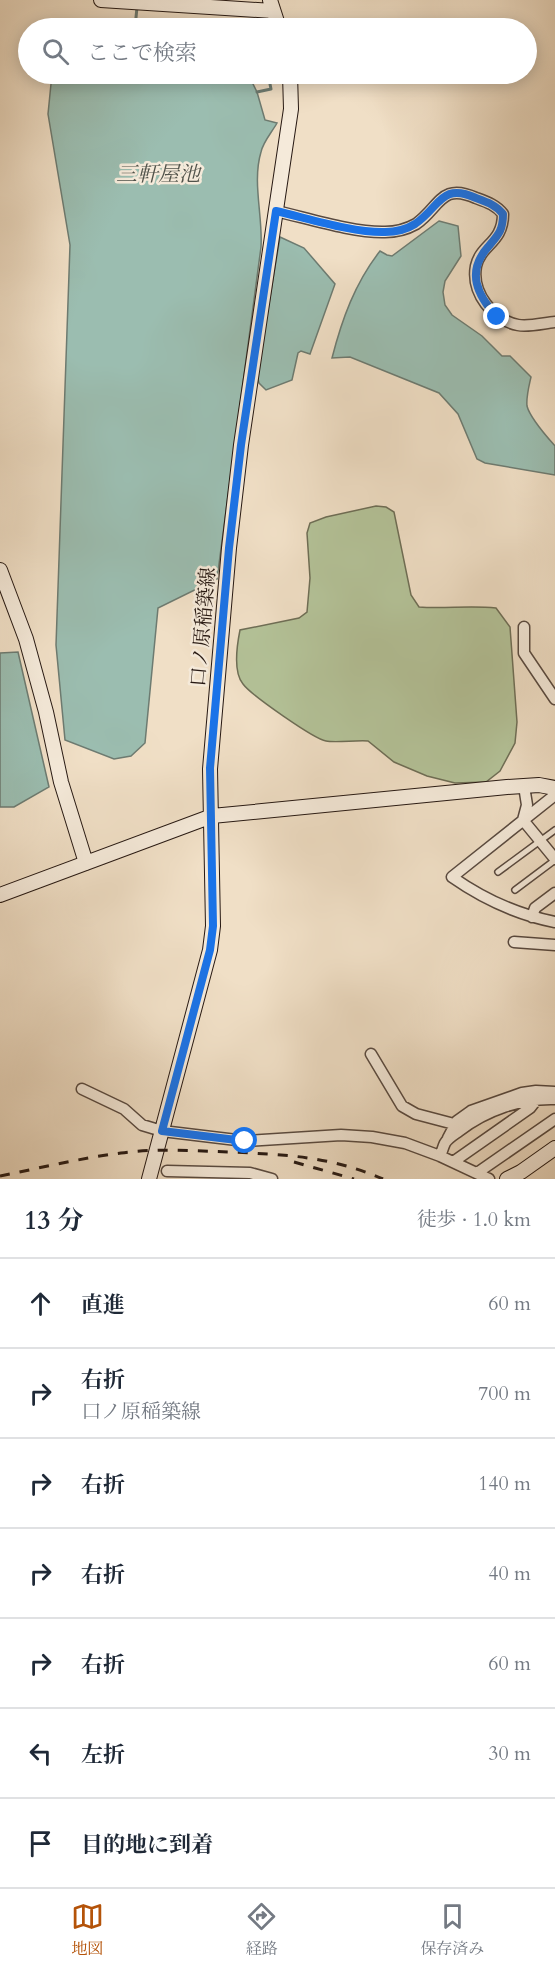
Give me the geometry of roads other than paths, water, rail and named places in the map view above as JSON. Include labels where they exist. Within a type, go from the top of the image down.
[{"type":"main road","points":[[101,0],[272,6]]},
{"type":"main road","name":"口ノ原稲築線","points":[[149,1179],[210,950],[213,926],[210,768],[229,548],[241,445],[291,109],[290,84]]},
{"type":"main road","points":[[0,570],[26,639],[46,712],[61,782],[86,863]]},
{"type":"main road","points":[[0,895],[212,816],[524,786],[555,788]]},
{"type":"main road","points":[[507,1179],[555,1148]]},
{"type":"street","points":[[276,211],[368,232],[386,232],[402,230],[416,224],[441,198],[451,192],[467,194],[497,206],[503,214],[500,234],[486,248],[476,265],[476,279],[486,305],[497,317],[520,325],[555,321]]},
{"type":"street","points":[[524,627],[524,653],[555,699]]},
{"type":"street","points":[[524,786],[527,805],[524,820],[555,860]]},
{"type":"street","points":[[555,795],[452,877],[466,887],[532,917],[555,922]]},
{"type":"street","points":[[532,917],[535,908],[555,893]]},
{"type":"street","points":[[514,942],[555,945]]},
{"type":"street","points":[[371,1054],[402,1106],[416,1114],[454,1124]]},
{"type":"street","points":[[82,1089],[124,1109],[142,1125],[162,1131],[245,1141],[341,1136],[372,1137],[405,1143],[440,1156],[489,1179]]},
{"type":"street","points":[[440,1156],[454,1124],[471,1111],[522,1093],[555,1092]]},
{"type":"street","points":[[446,1141],[484,1113],[537,1100],[555,1100]]},
{"type":"street","points":[[453,1162],[530,1108],[537,1100]]},
{"type":"street","points":[[477,1173],[555,1119]]},
{"type":"street","points":[[167,1171],[250,1173],[272,1179]]},
{"type":"lane","points":[[498,873],[555,830]]},
{"type":"lane","points":[[515,890],[555,860]]},
{"type":"water","name":"三軒屋池","points":[[51,84],[253,84],[265,120],[277,123],[264,145],[258,163],[261,247],[217,579],[158,608],[145,743],[131,756],[114,759],[65,740],[56,645],[70,245],[48,114]]},
{"type":"water","points":[[439,221],[458,226],[461,256],[445,281],[443,292],[445,305],[452,315],[482,336],[502,356],[510,356],[531,377],[527,406],[535,422],[555,446],[555,475],[485,463],[477,459],[458,414],[439,393],[350,357],[332,358],[350,302],[363,276],[380,251],[392,256]]},
{"type":"water","points":[[280,237],[304,248],[335,284],[310,354],[301,351],[298,353],[292,380],[266,390],[259,383],[257,376]]},
{"type":"water","points":[[18,652],[49,787],[14,807],[0,807],[0,653]]},
{"type":"waterway","points":[[136,18],[137,7]]},
{"type":"waterway","points":[[257,92],[271,89],[270,84]]},
{"type":"railway","points":[[0,1176],[106,1155],[135,1151],[176,1150],[308,1158],[363,1171],[383,1179]]},
{"type":"railway","points":[[294,1162],[354,1179]]}]
